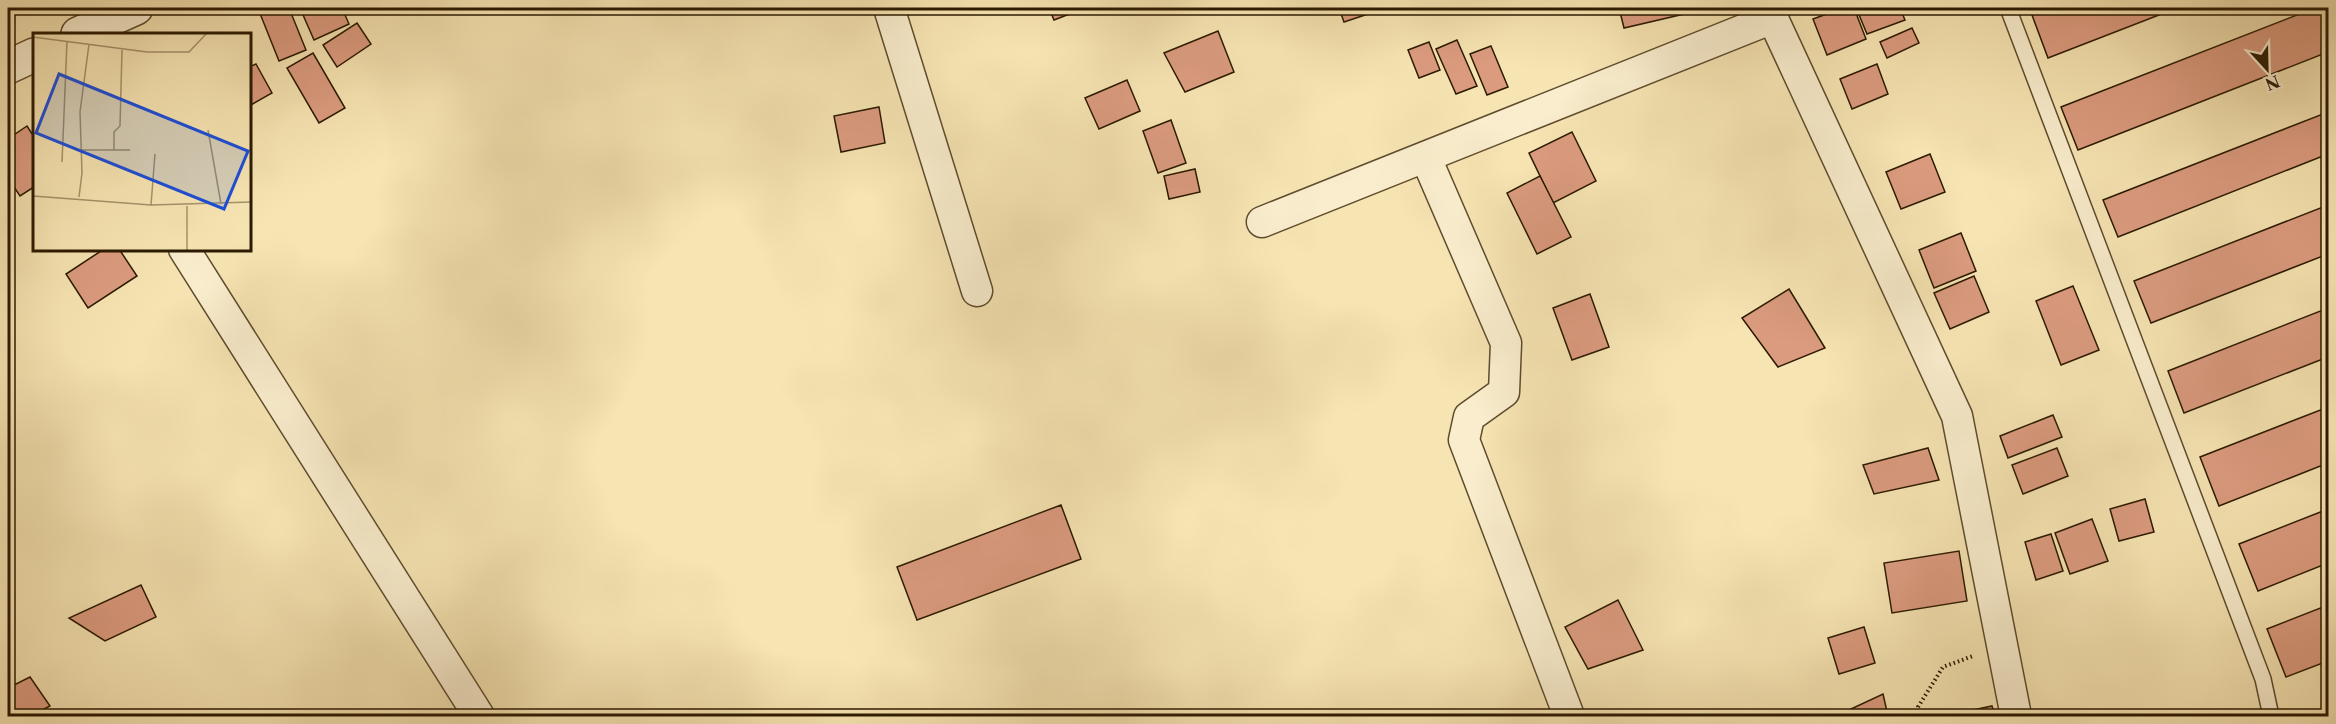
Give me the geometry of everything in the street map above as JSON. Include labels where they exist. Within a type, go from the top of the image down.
[{"type":"street","points":[[80,33],[136,8]]},
{"type":"street","points":[[889,8],[977,291]]},
{"type":"street","points":[[1262,222],[1426,158],[1771,13],[1957,417],[2016,717]]},
{"type":"street","points":[[8,67],[33,55]]},
{"type":"street","points":[[1426,158],[1506,343],[1504,392],[1469,417],[1464,440],[1569,717]]},
{"type":"street","points":[[185,250],[479,717]]},
{"type":"lane","points":[[2008,8],[2263,680],[2271,717]]},
{"type":"path","points":[[1919,717],[1918,708],[1943,667],[2002,646]]},
{"type":"building","points":[[269,8],[289,8],[306,50],[279,61],[259,11]]},
{"type":"building","points":[[300,8],[342,8],[349,24],[314,40]]},
{"type":"building","points":[[1049,8],[1085,8],[1054,20]]},
{"type":"building","points":[[1339,8],[1386,8],[1344,22]]},
{"type":"building","points":[[1619,8],[1710,8],[1624,28]]},
{"type":"building","points":[[1843,8],[1854,8],[1866,39],[1827,55],[1813,19]]},
{"type":"building","points":[[1900,8],[1905,20],[1867,34],[1857,10]]},
{"type":"building","points":[[2050,8],[2177,8],[2048,58],[2032,15]]},
{"type":"building","points":[[2315,8],[2328,8],[2328,52],[2078,150],[2061,107]]},
{"type":"building","points":[[357,23],[371,44],[337,67],[323,45]]},
{"type":"building","points":[[1912,28],[1919,43],[1887,58],[1880,42]]},
{"type":"building","points":[[1218,31],[1234,72],[1185,92],[1164,53]]},
{"type":"building","points":[[1457,40],[1477,86],[1456,94],[1436,49]]},
{"type":"building","points":[[1429,42],[1440,70],[1419,78],[1408,50]]},
{"type":"building","points":[[1491,46],[1508,87],[1487,95],[1470,54]]},
{"type":"building","points":[[313,53],[345,108],[319,123],[287,68]]},
{"type":"building","points":[[256,64],[272,93],[250,105],[250,67]]},
{"type":"building","points":[[1877,64],[1888,94],[1852,109],[1840,79]]},
{"type":"building","points":[[1127,80],[1140,111],[1099,129],[1085,98]]},
{"type":"building","points":[[879,107],[885,143],[841,152],[834,116]]},
{"type":"building","points":[[2328,112],[2328,154],[2118,237],[2103,200]]},
{"type":"building","points":[[1171,120],[1186,163],[1158,173],[1143,131]]},
{"type":"building","points":[[27,126],[33,135],[33,188],[20,196],[8,178],[8,139]]},
{"type":"building","points":[[1572,132],[1596,181],[1553,203],[1529,153]]},
{"type":"building","points":[[1930,154],[1945,192],[1901,209],[1886,172]]},
{"type":"building","points":[[1195,169],[1200,192],[1169,199],[1164,176]]},
{"type":"building","points":[[1540,176],[1571,237],[1537,254],[1507,193]]},
{"type":"building","points":[[2328,205],[2328,254],[2151,323],[2134,281]]},
{"type":"building","points":[[1961,233],[1976,271],[1934,288],[1919,250]]},
{"type":"building","points":[[102,250],[120,250],[137,276],[88,308],[66,274]]},
{"type":"building","points":[[1974,276],[1989,312],[1950,329],[1934,293]]},
{"type":"building","points":[[2073,286],[2099,350],[2061,365],[2036,301]]},
{"type":"building","points":[[1789,289],[1825,348],[1778,367],[1742,318]]},
{"type":"building","points":[[1590,294],[1609,347],[1572,360],[1553,308]]},
{"type":"building","points":[[2328,308],[2328,357],[2184,413],[2168,371]]},
{"type":"building","points":[[2328,407],[2328,463],[2219,506],[2200,457]]},
{"type":"building","points":[[2053,415],[2062,437],[2008,458],[2000,436]]},
{"type":"building","points":[[1928,448],[1939,480],[1874,494],[1863,465]]},
{"type":"building","points":[[2057,448],[2068,476],[2023,494],[2012,465]]},
{"type":"building","points":[[2145,499],[2154,532],[2119,541],[2110,509]]},
{"type":"building","points":[[1061,505],[1081,559],[917,620],[897,567]]},
{"type":"building","points":[[2328,509],[2328,563],[2258,591],[2239,544]]},
{"type":"building","points":[[2092,519],[2108,561],[2070,574],[2055,533]]},
{"type":"building","points":[[2051,534],[2063,571],[2036,580],[2025,542]]},
{"type":"building","points":[[1959,551],[1967,601],[1892,613],[1884,563]]},
{"type":"building","points":[[141,585],[156,617],[105,641],[69,618]]},
{"type":"building","points":[[1618,600],[1643,650],[1588,669],[1565,627]]},
{"type":"building","points":[[2328,605],[2328,661],[2286,677],[2267,629]]},
{"type":"building","points":[[1864,627],[1875,663],[1839,674],[1828,638]]},
{"type":"building","points":[[30,677],[50,706],[31,716],[8,716],[8,688]]},
{"type":"building","points":[[1883,694],[1888,716],[1836,716]]},
{"type":"building","points":[[1992,706],[1995,716],[1945,716]]}]
